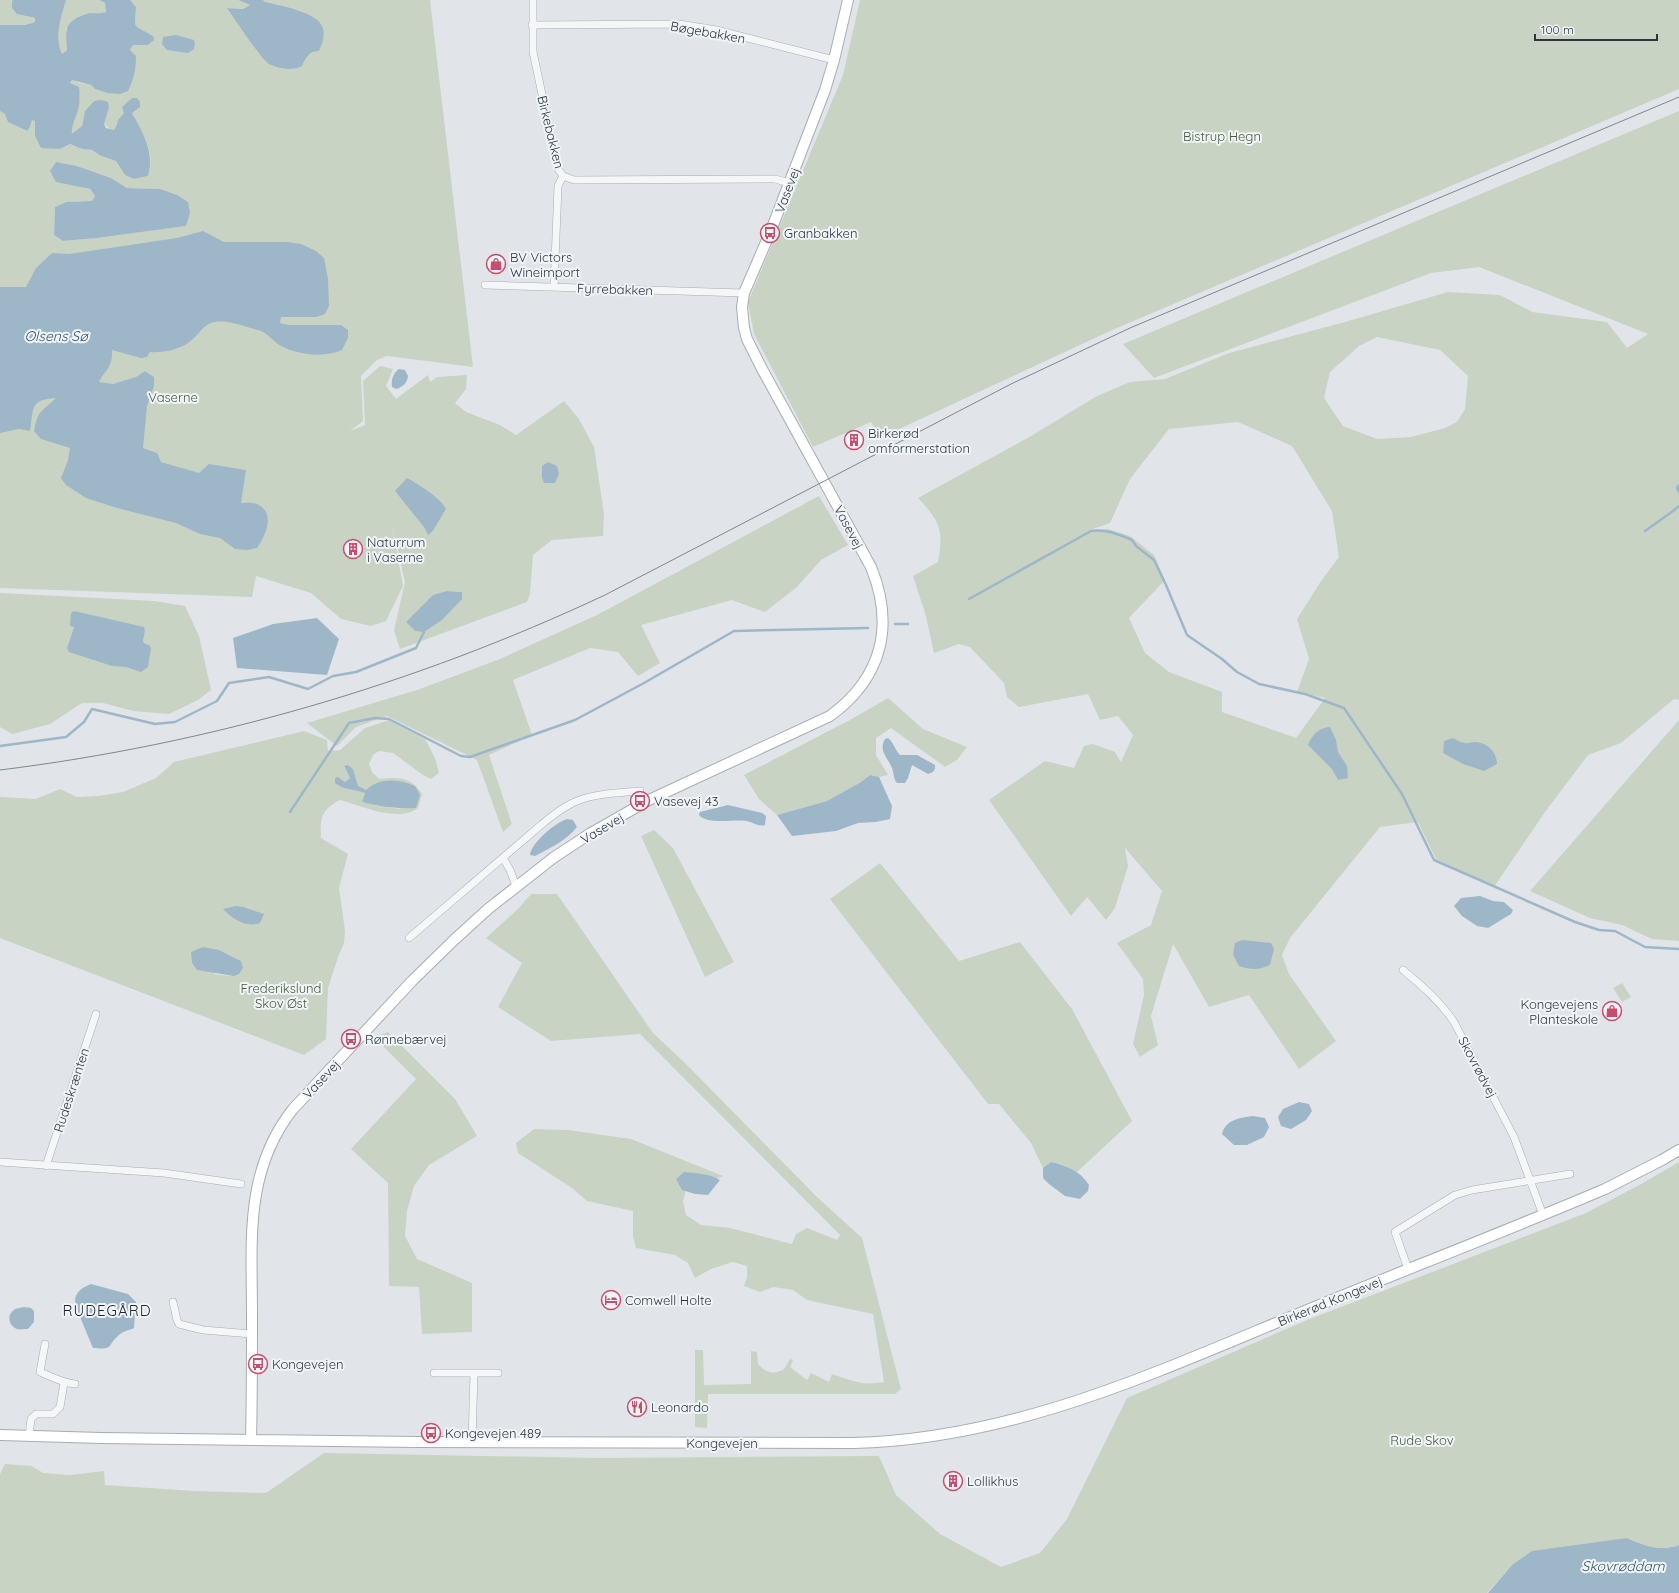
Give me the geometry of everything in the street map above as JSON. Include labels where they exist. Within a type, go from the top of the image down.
[{"type":"street","name":"Birkebakken","points":[[533,0],[532,52],[558,169],[563,176],[558,186],[554,287]]},
{"type":"street","name":"Vasevej","points":[[251,1440],[253,1234],[256,1191],[268,1151],[282,1124],[293,1109],[412,981],[454,940],[516,886],[553,858],[591,833],[649,800],[830,716],[851,698],[868,676],[874,664],[883,624],[881,596],[877,583],[867,560],[762,369],[747,339],[742,318],[744,293],[790,182],[825,90],[834,60],[848,0]]},
{"type":"street","name":"Bøgebakken","points":[[532,25],[679,24],[716,30],[834,60]]},
{"type":"street","points":[[563,176],[574,180],[775,179],[790,182]]},
{"type":"street","name":"Fyrrebakken","points":[[485,285],[744,293]]},
{"type":"street","name":"Vasevej","points":[[409,938],[541,825],[561,810],[576,801],[590,797],[640,791]]},
{"type":"street","points":[[503,858],[510,870],[516,886]]},
{"type":"street","name":"Skovrødvej","points":[[1403,970],[1436,999],[1454,1022],[1514,1137],[1543,1215]]},
{"type":"street","name":"Rudeskrænten","points":[[46,1166],[96,1014]]},
{"type":"street","name":"Birkerød Kongevej","points":[[972,1429],[1026,1417],[1116,1388],[1605,1189],[1679,1150]]},
{"type":"street","points":[[0,1162],[164,1173],[241,1184]]},
{"type":"street","points":[[1408,1269],[1395,1232],[1455,1195],[1472,1190],[1570,1174]]},
{"type":"street","points":[[173,1302],[177,1320],[180,1324],[203,1330],[252,1334]]},
{"type":"street","points":[[45,1344],[40,1372],[57,1378],[64,1383],[75,1384]]},
{"type":"street","points":[[434,1373],[498,1373]]},
{"type":"street","points":[[472,1442],[474,1373]]},
{"type":"street","points":[[29,1436],[31,1419],[36,1414],[52,1414],[60,1407],[64,1383]]},
{"type":"street","name":"Kongevejen","points":[[0,1435],[251,1440],[472,1442],[880,1442],[920,1438],[972,1429]]},
{"type":"green space","points":[[0,0],[13,0],[12,1],[17,14],[35,18],[35,22],[25,25],[0,25]]},
{"type":"green space","points":[[66,0],[99,0],[105,3],[106,12],[100,14],[90,13],[66,29],[67,50],[62,54],[58,40],[58,33]]},
{"type":"green space","name":"Vaserne","points":[[130,0],[238,0],[250,5],[243,9],[228,8],[259,53],[302,66],[306,56],[313,51],[309,15],[280,5],[265,2],[263,0],[430,0],[473,367],[387,356],[377,360],[361,376],[363,421],[350,431],[365,425],[363,381],[380,366],[393,369],[386,386],[396,399],[428,375],[430,382],[437,377],[467,375],[466,389],[455,403],[466,412],[500,425],[516,435],[564,401],[579,419],[594,447],[604,514],[603,536],[552,540],[533,555],[530,594],[527,602],[400,649],[394,630],[405,582],[392,526],[403,586],[386,621],[371,626],[341,619],[311,593],[256,576],[252,597],[0,588],[0,111],[5,114],[9,122],[26,131],[30,127],[32,119],[36,121],[35,136],[60,149],[70,144],[82,149],[92,150],[101,156],[116,161],[125,175],[134,179],[148,176],[150,160],[147,143],[132,113],[124,113],[118,120],[114,130],[111,130],[104,124],[109,108],[94,101],[85,111],[82,126],[72,135],[71,128],[78,109],[80,95],[70,83],[72,80],[91,85],[95,89],[107,93],[133,45],[148,45],[153,36],[137,27],[135,24],[136,7]],"holes":[[[56,162],[77,166],[111,178],[127,188],[160,189],[190,213],[185,226],[63,241],[54,235],[55,207],[66,202],[92,201],[95,196],[90,189],[83,188]],[[407,478],[436,498],[446,509],[433,531],[428,534]],[[447,591],[462,592],[415,631],[406,622]]]},
{"type":"green space","name":"Bistrup Hegn","points":[[860,0],[1679,0],[1679,89],[1110,331],[880,438],[871,422],[813,447],[754,334],[748,302],[843,75]]},
{"type":"green space","points":[[1679,111],[1679,700],[1674,699],[1621,743],[1588,755],[1545,812],[1494,887],[1436,859],[1418,822],[1380,827],[1290,938],[1282,955],[1289,974],[1336,1041],[1299,1069],[1249,995],[1209,1007],[1173,944],[1151,1016],[1158,1045],[1140,1057],[1133,1044],[1144,995],[1143,979],[1117,943],[1151,925],[1162,891],[1125,848],[1128,866],[1115,908],[1106,920],[1087,897],[1071,916],[989,800],[1045,761],[1074,768],[1084,746],[1093,744],[1115,752],[1121,762],[1133,735],[1118,716],[1100,720],[1088,694],[1019,707],[1007,697],[1004,683],[970,647],[959,644],[934,653],[926,616],[913,576],[938,562],[940,551],[940,534],[936,520],[918,498],[1031,436],[1097,396],[1130,382],[1165,379],[1229,353],[1345,322],[1448,292],[1500,295],[1532,312],[1607,322],[1627,348],[1648,334],[1479,267],[1431,273],[1154,378],[1123,344]],"holes":[[[1377,337],[1440,350],[1468,376],[1465,409],[1457,422],[1445,428],[1411,437],[1377,439],[1343,426],[1324,398],[1330,372],[1359,346]],[[1238,422],[1292,446],[1332,511],[1339,557],[1321,581],[1297,619],[1309,659],[1297,692],[1325,698],[1296,738],[1222,712],[1222,692],[1169,672],[1145,653],[1129,618],[1165,580],[1154,555],[1130,536],[1108,529],[1090,530],[1110,523],[1130,479],[1169,429]]]},
{"type":"green space","points":[[819,496],[848,545],[821,560],[797,587],[765,612],[732,600],[641,625],[660,663],[638,676],[618,652],[590,648],[513,680],[532,735],[489,755],[512,824],[503,832],[477,760],[387,716],[356,727],[337,746],[307,723],[417,690],[500,659],[597,615]]},
{"type":"green space","points":[[0,593],[154,601],[185,606],[199,636],[211,690],[198,700],[169,714],[133,711],[103,703],[82,703],[50,724],[12,734],[0,727]],"holes":[[[74,627],[145,631],[143,641],[145,644],[141,671],[67,648]]]},
{"type":"green space","points":[[888,698],[923,729],[967,747],[957,760],[945,767],[891,728],[876,738],[876,755],[888,775],[879,777],[870,775],[861,782],[827,801],[777,815],[759,799],[744,775],[850,720]]},
{"type":"green space","name":"Frederikslund Skov Øst","points":[[389,720],[425,739],[435,758],[439,773],[431,779],[423,775],[393,753],[379,751],[373,755],[369,764],[372,772],[379,779],[398,778],[409,781],[413,784],[422,794],[418,808],[410,812],[390,814],[340,800],[329,807],[323,815],[321,838],[348,854],[339,888],[345,931],[344,943],[328,988],[326,1039],[304,1055],[0,938],[0,797],[36,799],[60,789],[77,797],[98,796],[123,792],[156,778],[174,762],[304,731],[327,740],[328,751],[340,750],[365,728]],"holes":[[[348,765],[353,769],[358,787],[401,809],[377,806],[362,802],[365,793],[358,790],[347,789],[338,777],[345,782],[350,778],[344,767]],[[219,950],[241,961],[243,968],[237,974],[233,975],[214,974]]]},
{"type":"green space","points":[[1679,720],[1679,941],[1652,939],[1622,925],[1590,918],[1530,891]]},
{"type":"green space","points":[[654,830],[673,848],[734,962],[705,977],[641,836]]},
{"type":"green space","points":[[880,863],[959,961],[1020,942],[1072,1009],[1132,1121],[1077,1172],[1062,1164],[1052,1162],[1043,1168],[1031,1143],[999,1104],[988,1104],[830,899]]},
{"type":"green space","points":[[531,894],[557,894],[653,1033],[684,1062],[817,1197],[862,1238],[901,1389],[895,1394],[708,1394],[707,1428],[695,1427],[695,1350],[703,1350],[704,1385],[751,1384],[751,1351],[757,1352],[758,1364],[770,1372],[777,1372],[784,1369],[790,1359],[793,1360],[790,1367],[807,1380],[811,1373],[829,1382],[832,1374],[863,1383],[884,1382],[873,1314],[807,1300],[793,1290],[773,1287],[760,1292],[744,1286],[747,1277],[747,1266],[733,1262],[711,1269],[695,1278],[688,1263],[675,1255],[636,1248],[633,1236],[633,1211],[587,1201],[572,1188],[518,1153],[516,1143],[534,1129],[568,1130],[631,1139],[723,1176],[714,1180],[688,1179],[683,1202],[686,1215],[701,1225],[730,1228],[792,1244],[796,1234],[807,1228],[837,1240],[840,1235],[640,1034],[551,1041],[498,1007],[522,963],[486,938],[518,909]]},
{"type":"green space","points":[[1622,983],[1631,997],[1622,1002],[1613,988]]},
{"type":"green space","points":[[388,1032],[455,1099],[477,1136],[429,1165],[414,1186],[407,1211],[405,1236],[417,1259],[472,1283],[472,1332],[422,1334],[419,1287],[389,1286],[388,1183],[351,1149],[416,1079],[374,1037]]},
{"type":"green space","name":"Rude Skov","points":[[1679,1162],[1679,1545],[1672,1547],[1653,1547],[1627,1538],[1512,1565],[1487,1593],[0,1593],[0,1474],[5,1464],[32,1466],[43,1473],[70,1475],[104,1471],[105,1485],[194,1491],[266,1493],[324,1453],[599,1458],[879,1456],[896,1495],[940,1534],[1001,1567],[1040,1553],[1067,1519],[1127,1398],[1307,1320],[1586,1213]]},
{"type":"water","points":[[13,0],[66,0],[60,20],[58,34],[62,54],[67,50],[66,34],[68,25],[71,22],[88,13],[106,12],[105,3],[99,0],[130,0],[136,7],[135,24],[137,27],[153,36],[154,40],[148,45],[133,45],[130,50],[136,56],[136,61],[133,78],[128,91],[120,94],[107,93],[95,89],[91,85],[72,80],[70,83],[79,87],[80,96],[79,107],[73,125],[72,134],[82,126],[85,111],[94,101],[101,100],[108,102],[109,108],[104,124],[106,128],[114,130],[118,120],[124,113],[122,107],[132,98],[137,98],[140,102],[140,107],[132,113],[147,143],[150,159],[148,176],[134,179],[125,175],[116,161],[101,156],[92,150],[82,149],[70,144],[60,149],[41,148],[35,136],[35,121],[32,120],[27,131],[8,122],[5,114],[0,111],[0,25],[25,25],[35,22],[35,18],[17,14],[12,8]]},
{"type":"water","points":[[238,0],[263,0],[265,2],[296,10],[313,17],[322,26],[324,33],[319,51],[310,53],[306,57],[302,66],[298,68],[286,69],[269,64],[254,47],[227,8],[243,9],[250,5]]},
{"type":"water","points":[[176,35],[194,40],[194,49],[188,53],[167,50],[162,44],[163,37]]},
{"type":"water","points":[[56,162],[77,166],[111,178],[127,188],[160,189],[177,195],[188,202],[190,213],[186,226],[63,241],[54,235],[55,207],[66,202],[92,201],[95,196],[90,189],[56,182],[50,171]]},
{"type":"water","name":"Olsens Sø","points":[[203,231],[224,242],[287,242],[301,244],[316,251],[324,258],[328,279],[329,306],[325,314],[317,317],[281,317],[280,323],[289,325],[341,325],[348,330],[348,338],[342,350],[319,355],[295,352],[281,346],[261,331],[228,322],[213,322],[208,324],[194,339],[180,348],[160,352],[150,352],[147,357],[141,358],[112,350],[110,364],[99,382],[113,384],[136,377],[145,371],[154,377],[154,386],[147,406],[143,448],[157,453],[161,462],[199,473],[209,464],[246,470],[241,503],[257,504],[263,508],[268,518],[266,531],[257,548],[247,550],[235,549],[220,538],[200,534],[176,523],[117,508],[86,498],[66,485],[61,478],[68,460],[70,448],[41,439],[34,431],[37,419],[41,412],[56,398],[47,399],[37,403],[33,411],[30,431],[19,429],[0,433],[0,287],[26,287],[36,268],[52,253],[69,254],[177,238]]},
{"type":"water","points":[[399,369],[405,370],[408,376],[407,381],[401,387],[396,389],[392,387],[392,379]]},
{"type":"water","points":[[548,462],[557,466],[559,474],[555,483],[544,483],[542,477],[542,466]]},
{"type":"water","points":[[407,478],[434,496],[446,509],[433,531],[428,535],[424,527],[395,491]]},
{"type":"water","points":[[447,591],[462,592],[462,599],[442,620],[424,632],[415,631],[406,622],[433,595]]},
{"type":"water","points":[[74,611],[144,627],[145,631],[143,641],[151,648],[148,667],[141,672],[126,667],[112,666],[69,652],[67,648],[74,627],[70,626],[71,613]]},
{"type":"water","points":[[317,618],[339,639],[327,675],[237,668],[233,638],[273,624]]},
{"type":"water","points":[[1330,727],[1336,740],[1338,752],[1347,766],[1348,778],[1338,780],[1332,769],[1308,745],[1316,732]]},
{"type":"water","points":[[888,738],[900,755],[917,755],[935,765],[933,772],[928,774],[912,765],[905,783],[897,783],[892,768],[883,751],[883,743],[885,739]]},
{"type":"water","points":[[1453,738],[1464,743],[1479,742],[1487,746],[1493,752],[1497,760],[1497,764],[1484,771],[1463,764],[1443,753],[1444,741]]},
{"type":"water","points":[[348,765],[353,769],[358,786],[366,790],[377,783],[390,780],[415,786],[420,795],[416,808],[389,807],[362,802],[365,793],[345,788],[335,783],[335,778],[338,777],[345,782],[350,778],[344,766]]},
{"type":"water","points":[[870,775],[879,777],[892,806],[890,819],[876,822],[858,823],[836,831],[792,836],[777,815],[827,801],[861,782]]},
{"type":"water","points":[[728,805],[762,813],[766,816],[765,825],[758,825],[746,821],[714,821],[703,818],[699,815],[700,812]]},
{"type":"water","points":[[567,819],[573,820],[577,827],[573,832],[563,840],[535,856],[530,855],[531,850],[539,839],[557,824]]},
{"type":"water","points":[[1480,896],[1493,901],[1504,902],[1513,910],[1511,914],[1488,928],[1477,926],[1462,916],[1454,906],[1461,898]]},
{"type":"water","points":[[236,906],[264,914],[260,923],[250,924],[240,922],[223,909]]},
{"type":"water","points":[[1242,940],[1271,943],[1274,949],[1270,965],[1255,969],[1239,966],[1233,955],[1235,943]]},
{"type":"water","points":[[203,947],[219,950],[241,961],[243,968],[239,974],[234,976],[197,970],[192,963],[191,952]]},
{"type":"water","points":[[1299,1102],[1309,1104],[1312,1111],[1306,1120],[1291,1129],[1281,1126],[1278,1117],[1283,1109]]},
{"type":"water","points":[[1253,1116],[1265,1118],[1269,1127],[1264,1137],[1247,1145],[1234,1145],[1222,1134],[1230,1122]]},
{"type":"water","points":[[1051,1162],[1063,1165],[1073,1170],[1086,1180],[1089,1185],[1088,1191],[1080,1199],[1065,1196],[1043,1178],[1043,1168]]},
{"type":"water","points":[[684,1172],[707,1175],[720,1180],[708,1195],[695,1194],[682,1190],[676,1179]]},
{"type":"water","points":[[91,1284],[128,1294],[136,1302],[134,1328],[121,1334],[107,1348],[93,1348],[75,1301],[78,1292],[82,1288]]},
{"type":"water","points":[[24,1307],[31,1308],[34,1311],[34,1322],[28,1329],[14,1328],[10,1323],[9,1317],[15,1309]]},
{"type":"water","name":"Skovrøddam","points":[[1627,1538],[1659,1548],[1679,1545],[1679,1593],[1488,1593],[1512,1565],[1532,1551]]},
{"type":"waterway","points":[[1679,485],[1677,488],[1679,492]]},
{"type":"waterway","points":[[1645,531],[1679,506]]},
{"type":"waterway","points":[[969,599],[1091,531],[1107,531],[1132,540],[1136,546],[1154,560],[1187,635],[1222,659],[1237,672],[1259,684],[1305,694],[1344,708],[1402,794],[1434,860],[1575,922],[1599,930],[1615,931],[1645,947],[1679,949]]},
{"type":"waterway","points":[[895,624],[908,624]]},
{"type":"waterway","points":[[290,812],[349,723],[375,718],[389,719],[461,756],[470,757],[575,720],[644,683],[734,631],[868,628]]},
{"type":"waterway","points":[[0,746],[66,737],[84,722],[92,709],[155,724],[175,722],[217,701],[229,683],[269,677],[308,689],[333,676],[356,672],[416,648],[424,632]]},
{"type":"tram line","points":[[0,770],[78,759],[233,727],[385,683],[459,657],[605,595],[1011,384],[1130,328],[1679,97]]},
{"type":"place","name":"Granbakken","points":[[770,233]]},
{"type":"place","name":"BV Victors Wineimport","points":[[496,264]]},
{"type":"place","name":"Birkerød omformerstation","points":[[854,440]]},
{"type":"place","name":"Naturrum i Vaserne","points":[[353,549]]},
{"type":"place","name":"Vasevej 43","points":[[640,801]]},
{"type":"place","name":"Kongevejens Planteskole","points":[[1612,1011]]},
{"type":"place","name":"Rønnebærvej","points":[[351,1039]]},
{"type":"place","name":"Comwell Holte","points":[[611,1300]]},
{"type":"place","name":"Kongevejen","points":[[258,1364]]},
{"type":"place","name":"Leonardo","points":[[637,1407]]},
{"type":"place","name":"Kongevejen 489","points":[[431,1433]]},
{"type":"place","name":"Lollikhus","points":[[953,1481]]},
{"type":"district","name":"RUDEGÅRD","points":[[107,1310]]}]
